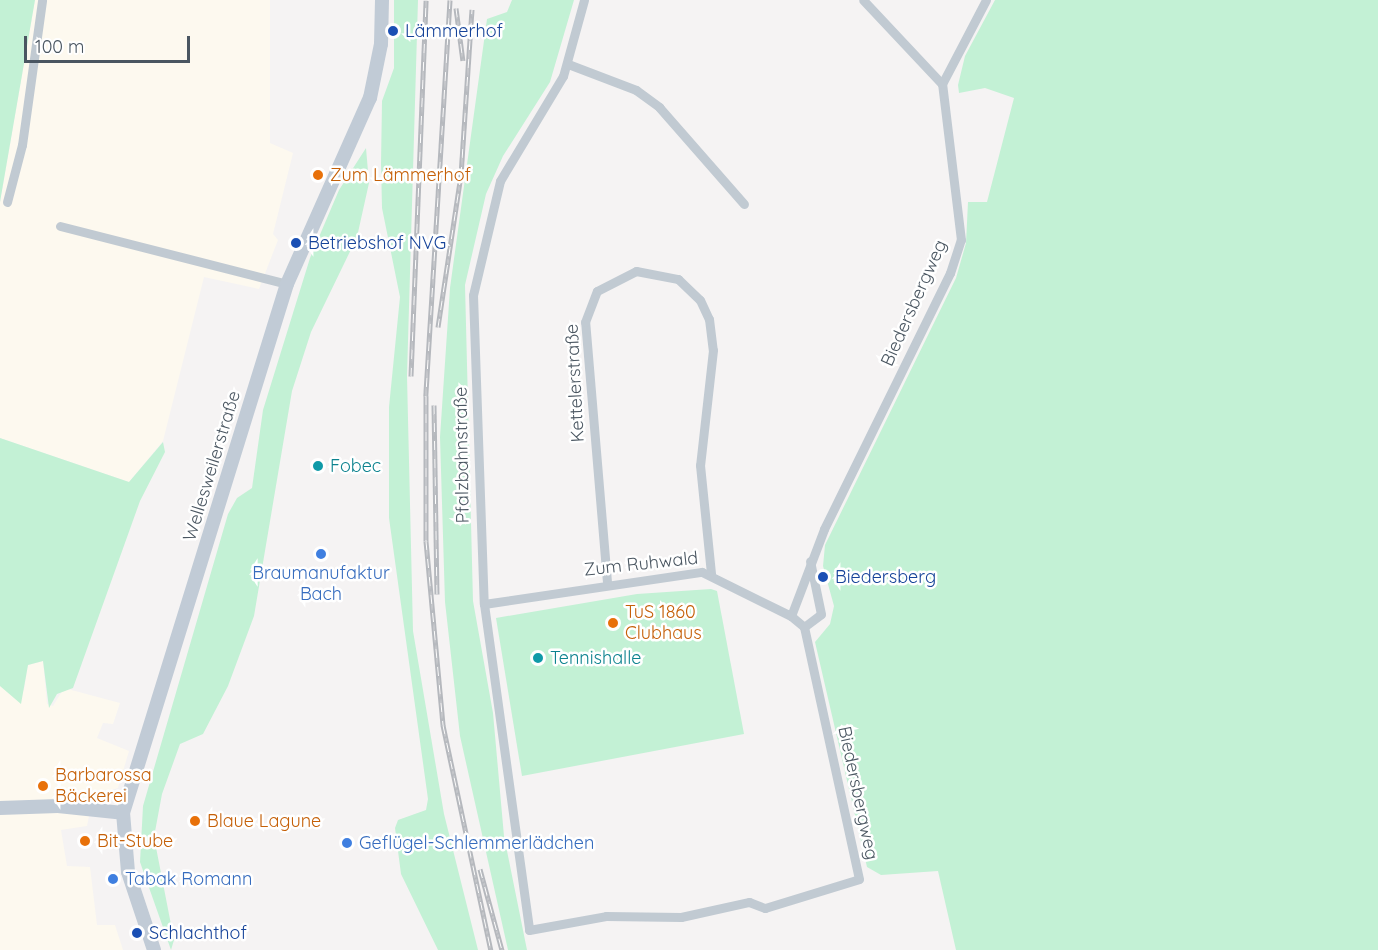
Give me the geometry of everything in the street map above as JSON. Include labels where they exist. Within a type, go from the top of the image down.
[{"type":"street","points":[[7,202],[22,145],[42,0]]},
{"type":"street","name":"Wellesweilerstraße","points":[[154,950],[128,872],[123,813],[287,284],[370,98],[381,44],[382,0]]},
{"type":"street","name":"Pfalzbahnstraße","points":[[529,930],[484,604],[475,272],[500,181],[568,64],[584,0]]},
{"type":"street","points":[[863,0],[942,84],[986,0]]},
{"type":"street","points":[[568,64],[636,90],[659,107],[744,204]]},
{"type":"street","name":"Biedersbergweg","points":[[791,616],[810,561],[959,249],[961,213],[942,84]]},
{"type":"street","points":[[60,226],[287,284]]},
{"type":"street","name":"Kettelerstraße","points":[[607,582],[585,322],[597,291],[636,271],[678,279],[700,300],[711,326],[714,350],[700,465],[711,573]]},
{"type":"street","points":[[791,616],[804,627],[818,620],[822,606],[810,561]]},
{"type":"street","name":"Zum Ruhwald","points":[[484,604],[607,582],[711,573],[791,616]]},
{"type":"street","name":"Biedersbergweg","points":[[529,930],[606,916],[681,917],[749,902],[765,908],[859,879],[804,627]]},
{"type":"street","points":[[0,808],[58,806],[123,813]]},
{"type":"shaded area","points":[[35,0],[270,0],[270,143],[293,153],[273,234],[278,240],[259,289],[204,277],[163,441],[129,482],[0,438],[0,202]]},
{"type":"shaded area","points":[[43,661],[47,704],[53,706],[64,688],[120,703],[113,724],[103,723],[97,738],[129,751],[118,788],[93,796],[87,826],[61,830],[67,866],[90,867],[97,925],[115,925],[123,950],[0,950],[0,686],[16,696],[24,690],[28,665]]},
{"type":"green space","points":[[0,0],[35,0],[0,202]]},
{"type":"green space","points":[[394,0],[418,0],[407,376],[413,631],[444,814],[478,950],[438,950],[401,874],[395,828],[398,820],[426,810],[428,799],[389,518],[389,407],[400,297],[382,208],[381,164],[382,101],[394,68]]},
{"type":"green space","points":[[512,0],[574,0],[550,82],[503,156],[486,194],[465,285],[473,601],[493,713],[504,836],[527,950],[508,950],[460,736],[445,602],[440,437],[450,288],[487,19],[507,12]]},
{"type":"green space","points":[[995,0],[1378,0],[1378,950],[956,950],[938,871],[881,875],[867,867],[815,642],[830,624],[834,606],[823,566],[825,545],[956,278],[966,243],[968,202],[987,202],[1014,98],[985,88],[959,93],[958,85],[965,56]]},
{"type":"green space","points":[[366,148],[369,183],[357,237],[311,332],[292,391],[254,616],[228,686],[203,734],[180,744],[162,794],[154,837],[174,940],[171,950],[140,862],[143,806],[228,514],[237,498],[252,488],[263,410],[310,258],[339,190]]},
{"type":"green space","points":[[0,438],[129,482],[163,442],[165,452],[140,501],[73,688],[57,694],[49,708],[43,661],[28,665],[21,704],[0,686]]},
{"type":"green space","points":[[711,589],[717,591],[744,734],[522,776],[496,618],[637,594]]},
{"type":"railway","points":[[411,376],[426,0]]},
{"type":"railway","points":[[450,0],[426,396],[426,541],[443,725],[491,950]]},
{"type":"railway","points":[[456,8],[463,61]]},
{"type":"railway","points":[[438,327],[461,175],[472,9]]},
{"type":"railway","points":[[434,405],[437,594]]},
{"type":"railway","points":[[480,869],[502,950]]},
{"type":"place","name":"Lämmerhof","points":[[393,31]]},
{"type":"place","name":"Zum Lämmerhof","points":[[318,175]]},
{"type":"place","name":"Betriebshof NVG","points":[[296,243]]},
{"type":"place","name":"Fobec","points":[[318,466]]},
{"type":"place","name":"Braumanufaktur Bach","points":[[321,554]]},
{"type":"place","name":"Biedersberg","points":[[823,577]]},
{"type":"place","name":"TuS 1860 Clubhaus","points":[[613,623]]},
{"type":"place","name":"Tennishalle","points":[[538,658]]},
{"type":"place","name":"Barbarossa Bäckerei","points":[[43,786]]},
{"type":"place","name":"Blaue Lagune","points":[[195,821]]},
{"type":"place","name":"Bit-Stube","points":[[85,841]]},
{"type":"place","name":"Geflügel-Schlemmerlädchen","points":[[347,843]]},
{"type":"place","name":"Tabak Romann","points":[[113,879]]},
{"type":"place","name":"Schlachthof","points":[[137,933]]}]
